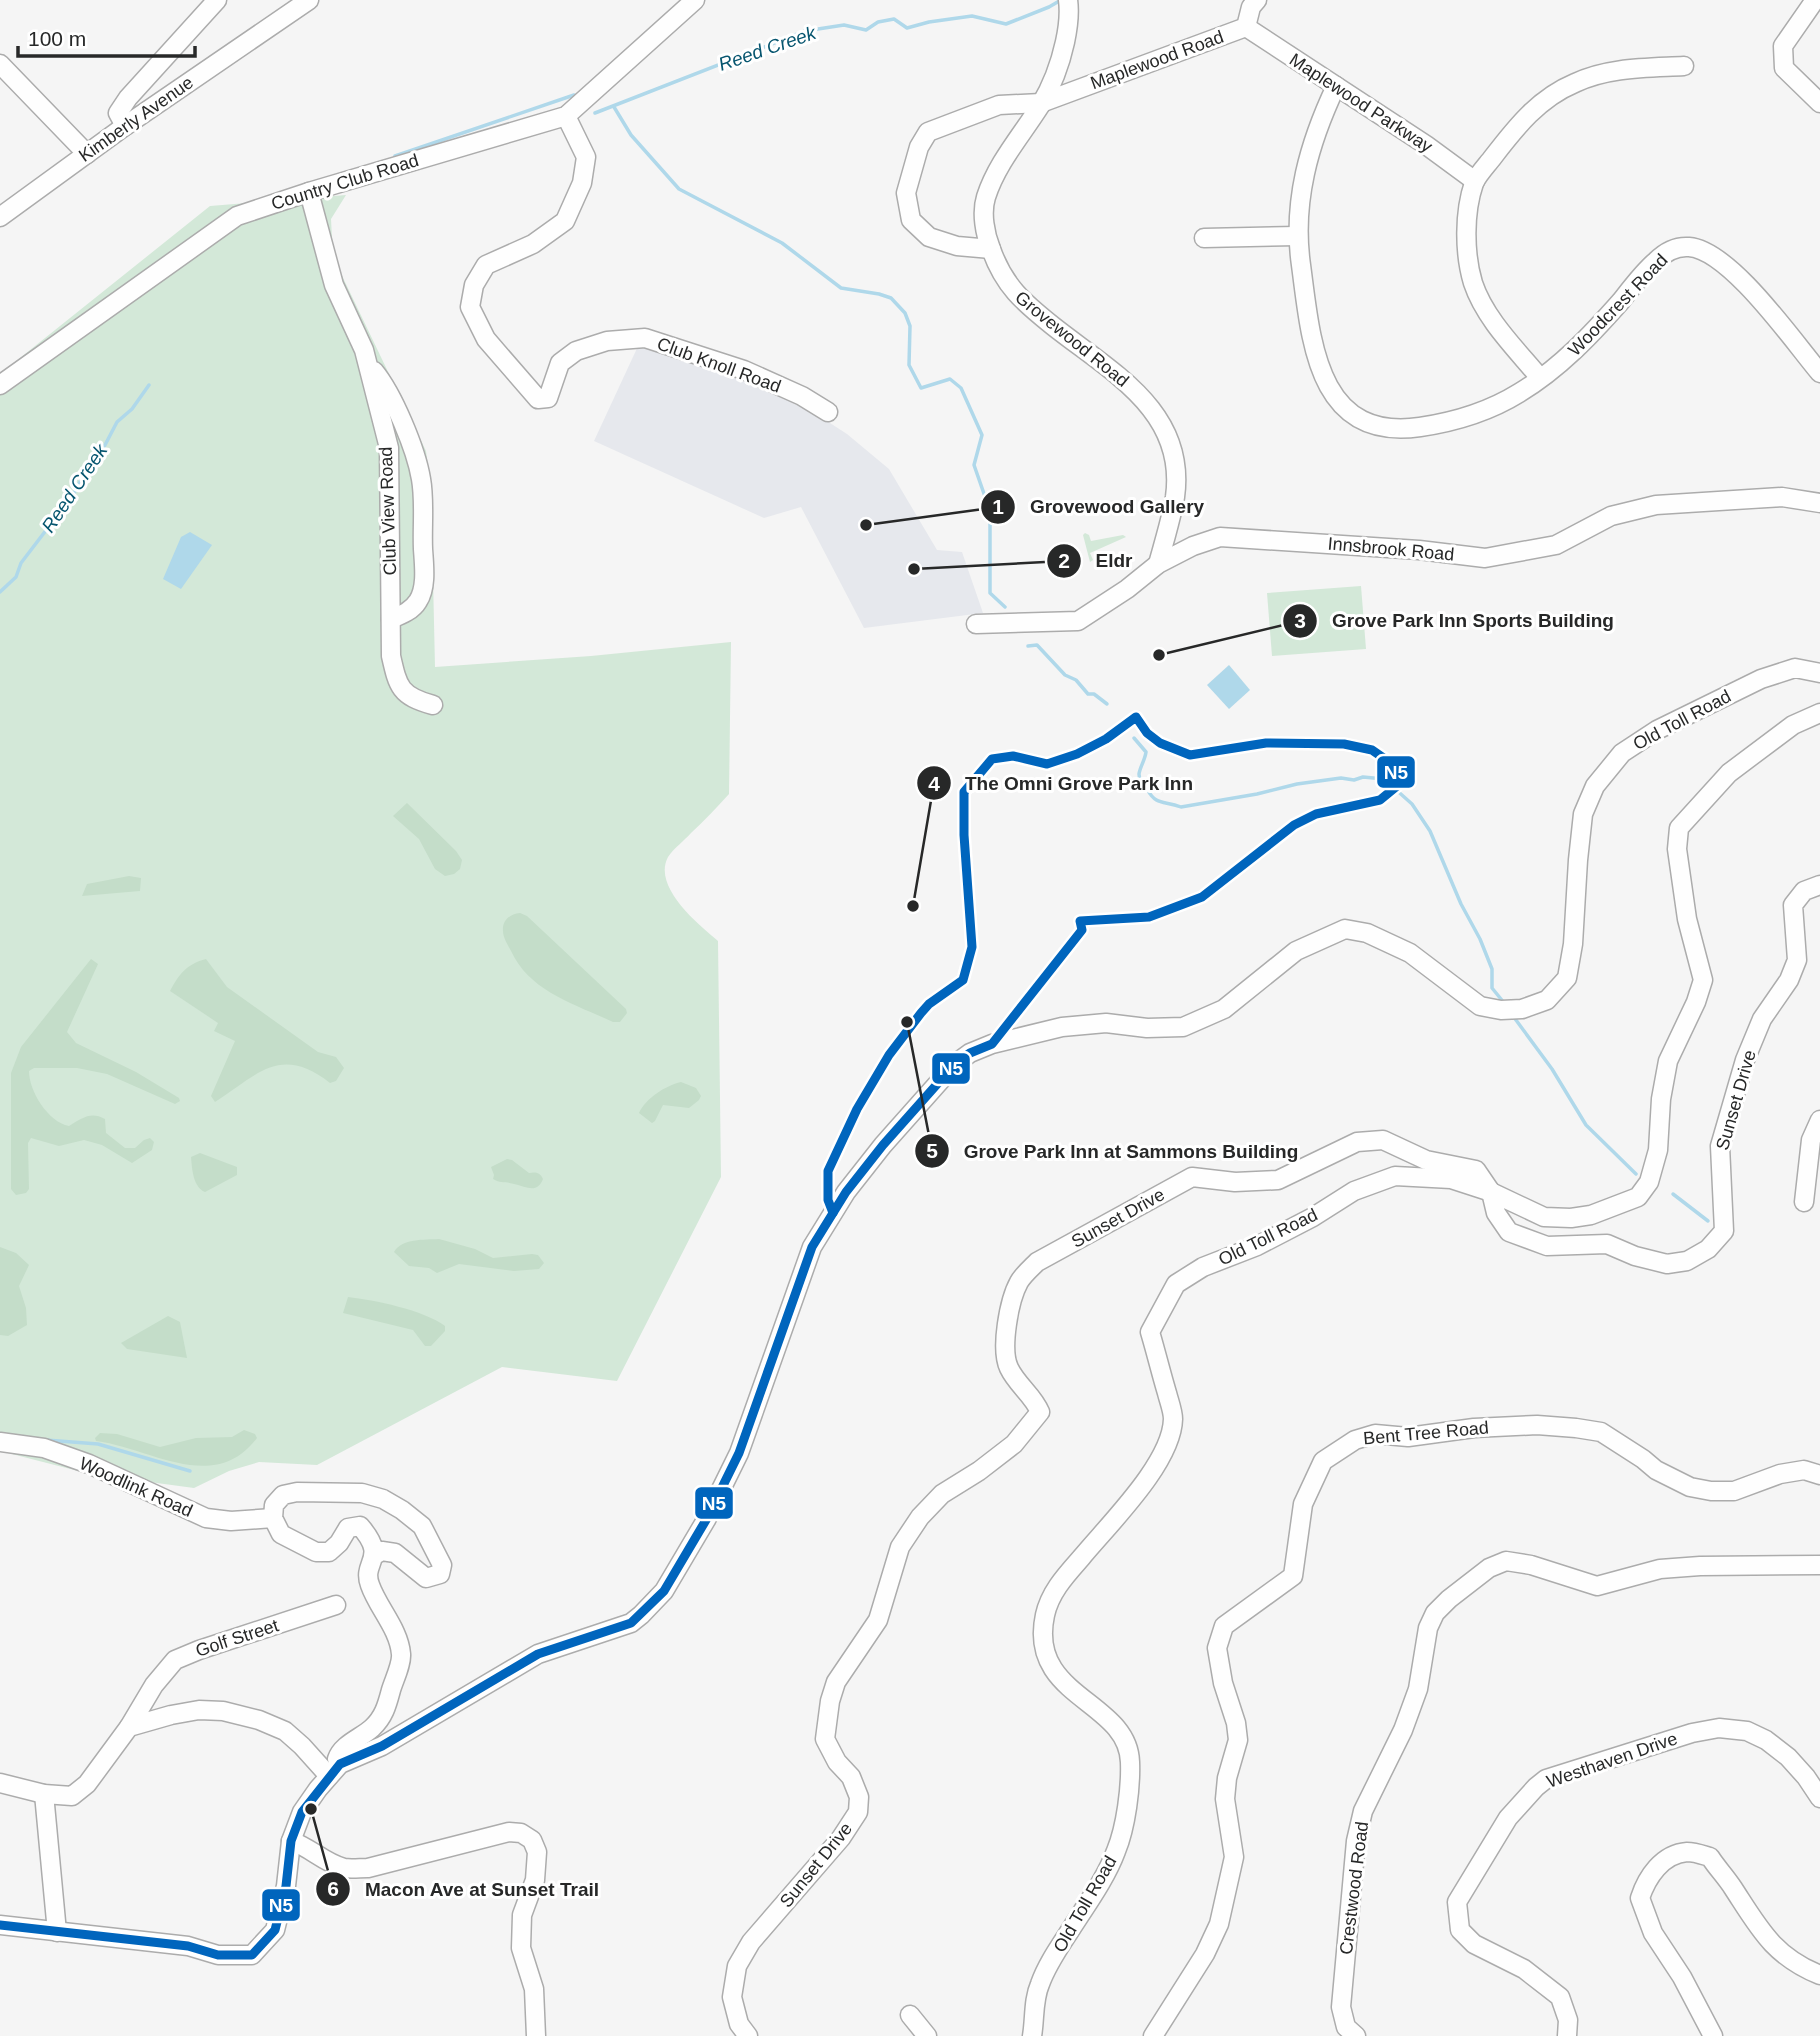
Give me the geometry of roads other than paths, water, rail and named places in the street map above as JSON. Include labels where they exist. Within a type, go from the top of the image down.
[{"type":"street","points":[[125,126],[118,113],[128,98],[217,0]]},
{"type":"street","name":"Kimberly Avenue","points":[[0,217],[125,126],[309,0]]},
{"type":"street","name":"Country Club Road","points":[[0,385],[237,216],[566,116],[695,0]]},
{"type":"street","name":"Maplewood Road","points":[[990,249],[957,246],[929,237],[911,220],[906,192],[919,147],[929,132],[999,105],[1041,103],[1246,27],[1251,7],[1257,0]]},
{"type":"street","points":[[1815,0],[1783,46],[1783,57],[1784,68],[1820,103]]},
{"type":"street","name":"Grovewood Road","points":[[1068,2],[1068,27],[1060,65],[1041,103],[1000,166],[985,200],[984,227],[1003,278],[1021,301],[1135,391],[1154,410],[1165,430],[1174,454],[1175,495],[1158,564]]},
{"type":"street","name":"Maplewood Parkway","points":[[1246,27],[1426,145],[1475,181]]},
{"type":"street","points":[[0,64],[88,154]]},
{"type":"street","points":[[1540,378],[1483,306],[1473,282],[1468,257],[1467,229],[1475,181],[1517,126],[1554,93],[1597,75],[1623,70],[1684,66]]},
{"type":"street","name":"Woodcrest Road","points":[[1336,86],[1310,148],[1300,192],[1297,236],[1306,306],[1324,382],[1344,408],[1363,420],[1382,428],[1408,429],[1436,424],[1497,405],[1520,393],[1565,359],[1592,334],[1656,260],[1674,248],[1690,247],[1712,254],[1735,272],[1820,373]]},
{"type":"street","name":"Club Knoll Road","points":[[566,116],[586,157],[582,183],[565,221],[533,244],[486,265],[474,285],[470,307],[486,339],[525,386],[538,399],[548,398],[560,363],[576,351],[607,341],[645,338],[744,370],[802,396],[828,412]]},
{"type":"street","name":"Club View Road","points":[[309,192],[334,285],[364,350],[389,448],[391,656],[397,682],[403,693],[433,705]]},
{"type":"street","points":[[1204,238],[1297,236]]},
{"type":"street","name":"Club View Road","points":[[367,363],[377,373],[397,411],[411,442],[422,479],[422,591],[418,601],[408,611],[391,619]]},
{"type":"street","name":"Innsbrook Road","points":[[976,624],[1078,621],[1127,590],[1158,564],[1193,546],[1220,537],[1419,550],[1485,558],[1556,545],[1611,516],[1657,505],[1782,497],[1820,503]]},
{"type":"street","name":"Old Toll Road","points":[[335,1770],[382,1746],[538,1654],[631,1623],[664,1591],[706,1520],[739,1453],[812,1247],[846,1192],[883,1144],[956,1063],[970,1053],[992,1044],[1062,1027],[1106,1023],[1147,1028],[1183,1027],[1224,1009],[1296,951],[1345,929],[1367,933],[1410,953],[1480,1006],[1501,1010],[1522,1009],[1546,1000],[1567,978],[1573,944],[1583,814],[1595,786],[1622,753],[1657,730],[1762,679],[1794,668],[1815,670]]},
{"type":"street","name":"Old Toll Road","points":[[1032,2036],[1039,1985],[1104,1877],[1116,1851],[1128,1791],[1130,1760],[1126,1743],[1112,1724],[1068,1687],[1052,1669],[1043,1638],[1045,1615],[1060,1581],[1137,1493],[1168,1447],[1173,1418],[1150,1332],[1176,1284],[1203,1267],[1257,1246],[1302,1223],[1354,1191],[1395,1176],[1451,1179],[1491,1192],[1544,1217],[1571,1218],[1591,1215],[1638,1196],[1649,1182],[1658,1150],[1661,1100],[1668,1061],[1696,1002],[1703,980],[1687,919],[1677,849],[1679,828],[1729,773],[1793,725],[1820,713]]},
{"type":"street","name":"Sunset Drive","points":[[748,2036],[738,2024],[732,1997],[737,1966],[751,1942],[841,1838],[858,1812],[859,1797],[851,1777],[837,1762],[825,1740],[830,1701],[836,1682],[878,1619],[900,1547],[920,1517],[942,1494],[979,1471],[1014,1444],[1040,1412],[1035,1401],[1021,1389],[1007,1364],[1009,1314],[1019,1281],[1037,1262],[1192,1177],[1235,1182],[1278,1180],[1357,1142],[1383,1140],[1426,1160],[1476,1170],[1491,1192],[1496,1213],[1509,1231],[1547,1247],[1607,1244],[1635,1256],[1667,1264],[1687,1261],[1708,1249],[1724,1231],[1720,1146],[1745,1060],[1762,1019],[1790,980],[1797,960],[1793,905],[1804,891],[1820,885]]},
{"type":"street","points":[[1804,1202],[1811,1140],[1820,1120]]},
{"type":"street","name":"Bent Tree Road","points":[[1153,2036],[1205,1954],[1219,1924],[1234,1857],[1225,1799],[1227,1778],[1238,1740],[1217,1648],[1224,1626],[1293,1576],[1303,1504],[1323,1461],[1355,1440],[1376,1434],[1408,1437],[1474,1428],[1538,1425],[1601,1432],[1656,1470],[1690,1487],[1711,1491],[1734,1491],[1780,1474],[1804,1470],[1820,1475]]},
{"type":"street","name":"Woodlink Road","points":[[0,1442],[44,1448],[89,1464],[206,1518],[231,1521],[273,1518]]},
{"type":"street","points":[[0,1925],[188,1946],[218,1955],[252,1955],[275,1930],[286,1886],[291,1841],[302,1812],[335,1770],[340,1752],[371,1728],[385,1711],[401,1655],[393,1631],[369,1584],[369,1570],[375,1555],[370,1538],[360,1526],[348,1528],[339,1543],[329,1552],[316,1552],[281,1534],[273,1518],[274,1505],[283,1495],[297,1492],[362,1493],[383,1499],[422,1526],[442,1565],[440,1574],[426,1578],[395,1553],[382,1551],[375,1555]]},
{"type":"street","name":"Crestwood Road","points":[[1356,2036],[1346,2027],[1341,2007],[1356,1841],[1363,1811],[1403,1730],[1418,1689],[1428,1628],[1435,1613],[1489,1568],[1506,1561],[1531,1565],[1597,1586],[1660,1569],[1820,1565]]},
{"type":"street","name":"Golf Street","points":[[44,1794],[72,1796],[87,1784],[129,1727],[154,1685],[175,1660],[336,1605]]},
{"type":"street","points":[[129,1727],[199,1710],[235,1714],[260,1720],[285,1731],[335,1770]]},
{"type":"street","name":"Westhaven Drive","points":[[1567,2036],[1568,2021],[1559,1997],[1524,1969],[1474,1944],[1460,1930],[1457,1902],[1508,1818],[1536,1787],[1546,1779],[1692,1733],[1718,1728],[1747,1731],[1766,1740],[1788,1757],[1820,1798]]},
{"type":"street","points":[[0,1783],[44,1794],[57,1932]]},
{"type":"street","points":[[291,1841],[304,1845],[329,1863],[346,1868],[368,1868],[509,1832],[521,1833],[532,1840],[537,1852],[535,1880],[522,1915],[521,1948],[534,1989],[536,2036]]},
{"type":"street","points":[[1713,2036],[1682,1977],[1644,1916],[1640,1898],[1647,1878],[1673,1856],[1687,1852],[1710,1857],[1732,1885],[1757,1927],[1777,1949],[1804,1968],[1820,1975]]},
{"type":"street","points":[[905,2036],[910,2015],[927,2036]]},
{"type":"water","points":[[190,532],[212,545],[181,589],[163,579],[181,537]]},
{"type":"water","points":[[1229,665],[1250,690],[1229,709],[1207,685]]},
{"type":"waterway","name":"Reed Creek","points":[[595,113],[805,31],[844,25],[866,30],[878,22],[894,19],[907,28],[972,16],[1006,24],[1061,0]]},
{"type":"waterway","name":"Reed Creek","points":[[395,156],[574,95]]},
{"type":"waterway","points":[[614,107],[631,135],[679,189],[782,243],[841,288],[891,298],[905,313],[910,326],[909,365],[921,388],[950,379],[961,388],[982,435],[974,465],[990,511],[990,593],[1005,607]]},
{"type":"waterway","name":"Reed Creek","points":[[0,592],[16,577],[21,563],[73,495],[117,422],[132,409],[149,385]]},
{"type":"waterway","points":[[1028,646],[1037,645],[1065,675],[1076,680],[1088,694],[1094,694],[1107,704]]},
{"type":"waterway","points":[[1134,738],[1146,752],[1139,774],[1142,782],[1158,801],[1181,807],[1297,784],[1341,778],[1384,779],[1412,804],[1430,831],[1492,969],[1492,988],[1505,1004]]},
{"type":"waterway","points":[[1513,1016],[1552,1069],[1586,1125],[1636,1174]]},
{"type":"waterway","points":[[1673,1194],[1708,1221]]},
{"type":"waterway","points":[[46,1440],[98,1444],[190,1471]]},
{"type":"place","name":"Grovewood Gallery","points":[[866,525]]},
{"type":"place","name":"Eldr","points":[[914,569]]},
{"type":"place","name":"Grove Park Inn Sports Building","points":[[1159,655]]},
{"type":"place","name":"The Omni Grove Park Inn","points":[[913,906]]},
{"type":"place","name":"Grove Park Inn at Sammons Building","points":[[907,1022]]},
{"type":"place","name":"Macon Ave at Sunset Trail","points":[[311,1809]]}]
